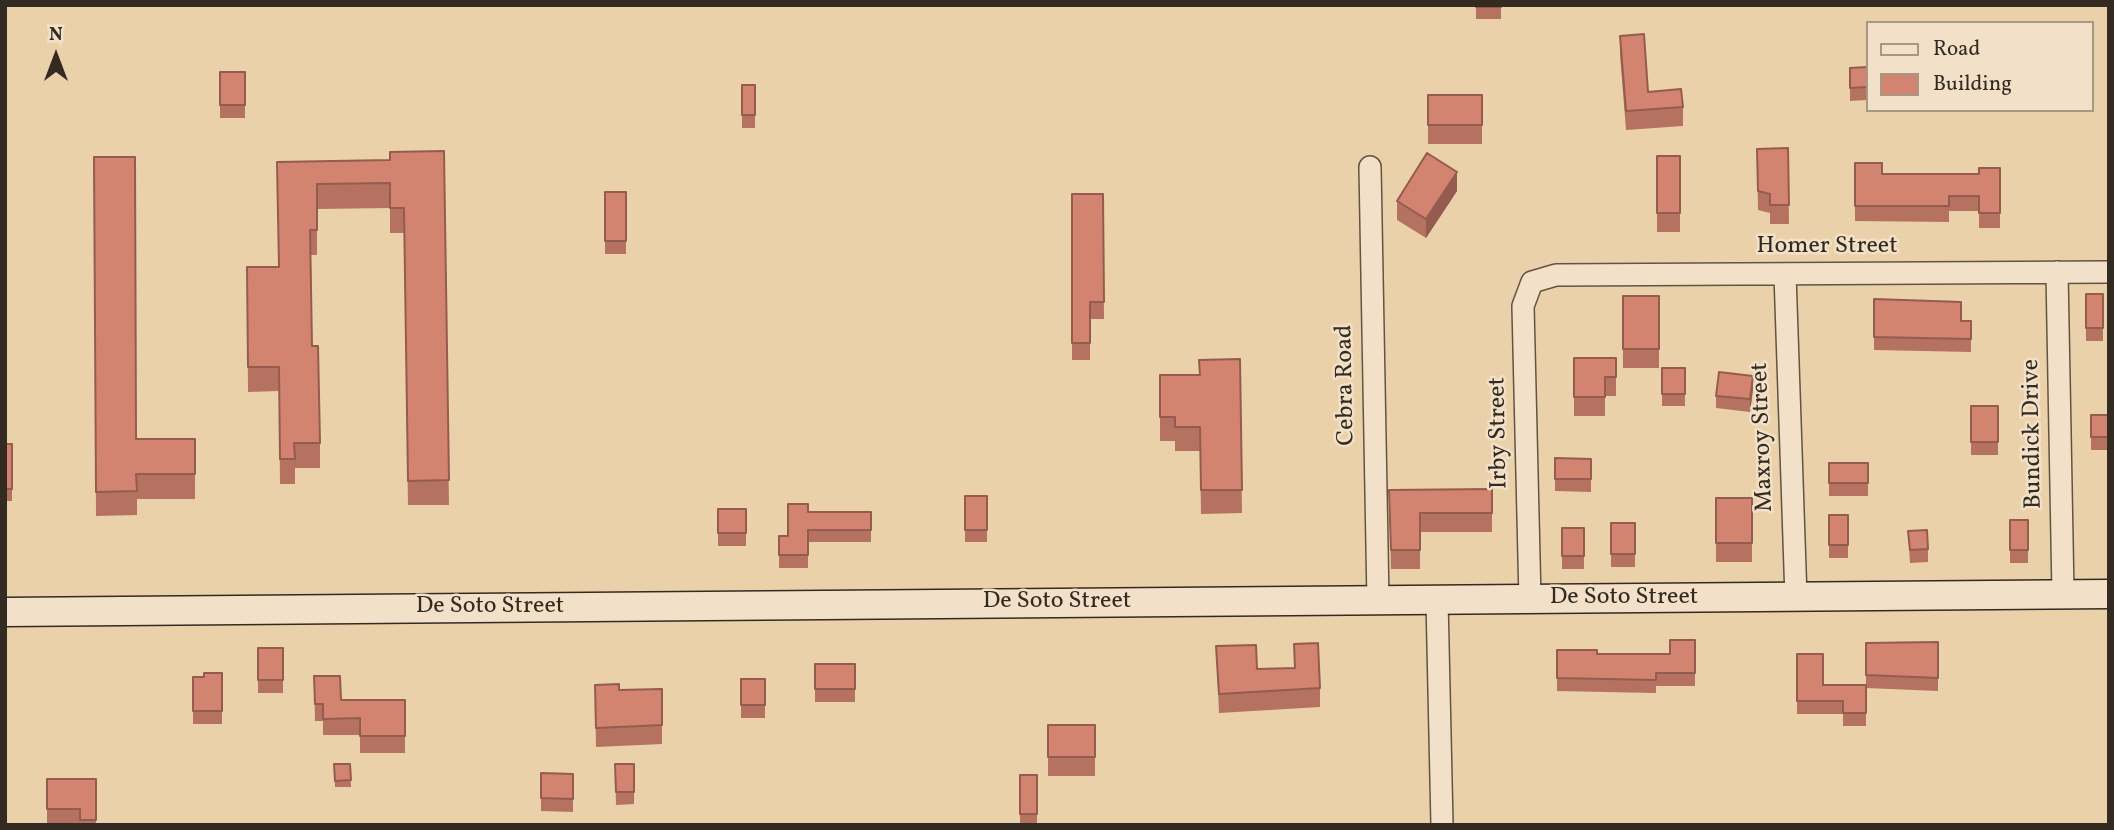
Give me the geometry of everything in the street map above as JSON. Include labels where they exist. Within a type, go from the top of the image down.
[{"type":"street","name":"Cebra Road","points":[[1370,167],[1378,601]]},
{"type":"street","name":"Bundick Drive","points":[[2057,272],[2063,594]]},
{"type":"street","name":"Homer Street","points":[[1546,276],[2109,272]]},
{"type":"street","name":"Maxroy Street","points":[[1785,274],[1796,598]]},
{"type":"street","name":"Irby Street","points":[[1530,600],[1523,306],[1532,282],[1546,276]]},
{"type":"street","name":"De Soto Street","points":[[5,612],[2109,594]]},
{"type":"street","points":[[1437,600],[1442,825]]},
{"type":"building","points":[[1501,5],[1501,7],[1476,7]]},
{"type":"building","points":[[1644,34],[1648,92],[1681,89],[1683,107],[1626,111],[1620,36]]},
{"type":"building","points":[[1866,67],[1866,87],[1850,88],[1850,68]]},
{"type":"building","points":[[220,72],[245,72],[245,105],[220,105]]},
{"type":"building","points":[[742,85],[755,85],[755,115],[742,115]]},
{"type":"building","points":[[1428,95],[1482,95],[1482,125],[1428,125]]},
{"type":"building","points":[[1788,148],[1789,205],[1770,205],[1770,194],[1758,191],[1757,149]]},
{"type":"building","points":[[444,151],[449,480],[408,481],[404,208],[390,208],[390,183],[317,184],[317,230],[310,230],[312,346],[318,346],[320,443],[294,443],[295,459],[280,459],[279,367],[248,367],[247,267],[279,267],[277,162],[390,160],[390,152]]},
{"type":"building","points":[[1427,153],[1457,172],[1426,219],[1397,201]]},
{"type":"building","points":[[1657,156],[1680,156],[1680,213],[1657,213]]},
{"type":"building","points":[[94,157],[135,157],[136,439],[195,439],[195,474],[136,474],[137,491],[96,492]]},
{"type":"building","points":[[1855,163],[1882,163],[1882,174],[1979,174],[1979,168],[2000,168],[2000,213],[1979,213],[1979,196],[1949,196],[1949,206],[1855,206]]},
{"type":"building","points":[[605,192],[626,192],[626,241],[605,241]]},
{"type":"building","points":[[1072,194],[1103,194],[1104,302],[1090,302],[1090,343],[1072,343]]},
{"type":"building","points":[[2086,294],[2103,294],[2103,328],[2086,328]]},
{"type":"building","points":[[1623,296],[1659,296],[1659,349],[1623,349]]},
{"type":"building","points":[[1874,299],[1961,302],[1961,321],[1971,321],[1971,339],[1874,337]]},
{"type":"building","points":[[1574,358],[1616,358],[1616,377],[1605,377],[1605,397],[1574,397]]},
{"type":"building","points":[[1240,359],[1242,490],[1201,490],[1200,427],[1175,427],[1175,417],[1160,417],[1160,375],[1200,375],[1199,360]]},
{"type":"building","points":[[1662,368],[1685,368],[1685,394],[1662,394]]},
{"type":"building","points":[[1719,372],[1753,376],[1750,399],[1716,396]]},
{"type":"building","points":[[1971,406],[1998,406],[1998,442],[1971,442]]},
{"type":"building","points":[[2091,415],[2109,415],[2109,437],[2091,437]]},
{"type":"building","points":[[5,444],[12,444],[12,489],[5,489]]},
{"type":"building","points":[[1555,458],[1591,459],[1591,479],[1555,479]]},
{"type":"building","points":[[1829,463],[1868,463],[1868,483],[1829,483]]},
{"type":"building","points":[[1492,489],[1492,513],[1420,513],[1420,550],[1391,550],[1389,490]]},
{"type":"building","points":[[965,496],[987,496],[987,530],[965,530]]},
{"type":"building","points":[[1716,498],[1752,498],[1752,543],[1716,543]]},
{"type":"building","points":[[788,504],[808,504],[808,512],[871,512],[871,530],[808,530],[808,555],[779,555],[779,536],[788,536]]},
{"type":"building","points":[[718,509],[746,509],[746,533],[718,533]]},
{"type":"building","points":[[1829,515],[1848,515],[1848,545],[1829,545]]},
{"type":"building","points":[[2010,520],[2028,520],[2028,550],[2010,550]]},
{"type":"building","points":[[1611,523],[1635,523],[1635,554],[1611,554]]},
{"type":"building","points":[[1562,528],[1584,528],[1584,556],[1562,556]]},
{"type":"building","points":[[1927,530],[1928,549],[1910,550],[1908,531]]},
{"type":"building","points":[[1670,640],[1695,640],[1695,673],[1656,673],[1656,680],[1557,678],[1557,650],[1597,650],[1597,654],[1670,654]]},
{"type":"building","points":[[1938,642],[1938,678],[1866,675],[1866,643]]},
{"type":"building","points":[[1318,643],[1320,688],[1219,694],[1216,646],[1256,645],[1257,669],[1295,668],[1294,644]]},
{"type":"building","points":[[258,648],[283,648],[283,680],[258,680]]},
{"type":"building","points":[[1797,654],[1823,654],[1823,685],[1866,685],[1866,713],[1843,713],[1843,701],[1797,701]]},
{"type":"building","points":[[815,664],[855,664],[855,689],[815,689]]},
{"type":"building","points":[[204,673],[222,673],[222,711],[193,711],[193,677],[204,677]]},
{"type":"building","points":[[314,676],[340,676],[341,700],[405,700],[405,736],[360,736],[360,718],[323,719],[323,704],[315,704]]},
{"type":"building","points":[[741,679],[765,679],[765,705],[741,705]]},
{"type":"building","points":[[619,684],[619,690],[662,689],[662,725],[596,728],[595,685]]},
{"type":"building","points":[[1048,725],[1095,725],[1095,757],[1048,757]]},
{"type":"building","points":[[334,764],[350,764],[351,780],[335,781]]},
{"type":"building","points":[[615,764],[634,764],[634,792],[616,792]]},
{"type":"building","points":[[541,773],[573,774],[573,799],[541,798]]},
{"type":"building","points":[[1020,775],[1037,775],[1037,814],[1020,814]]},
{"type":"building","points":[[47,779],[96,779],[96,820],[80,820],[80,809],[47,809]]}]
